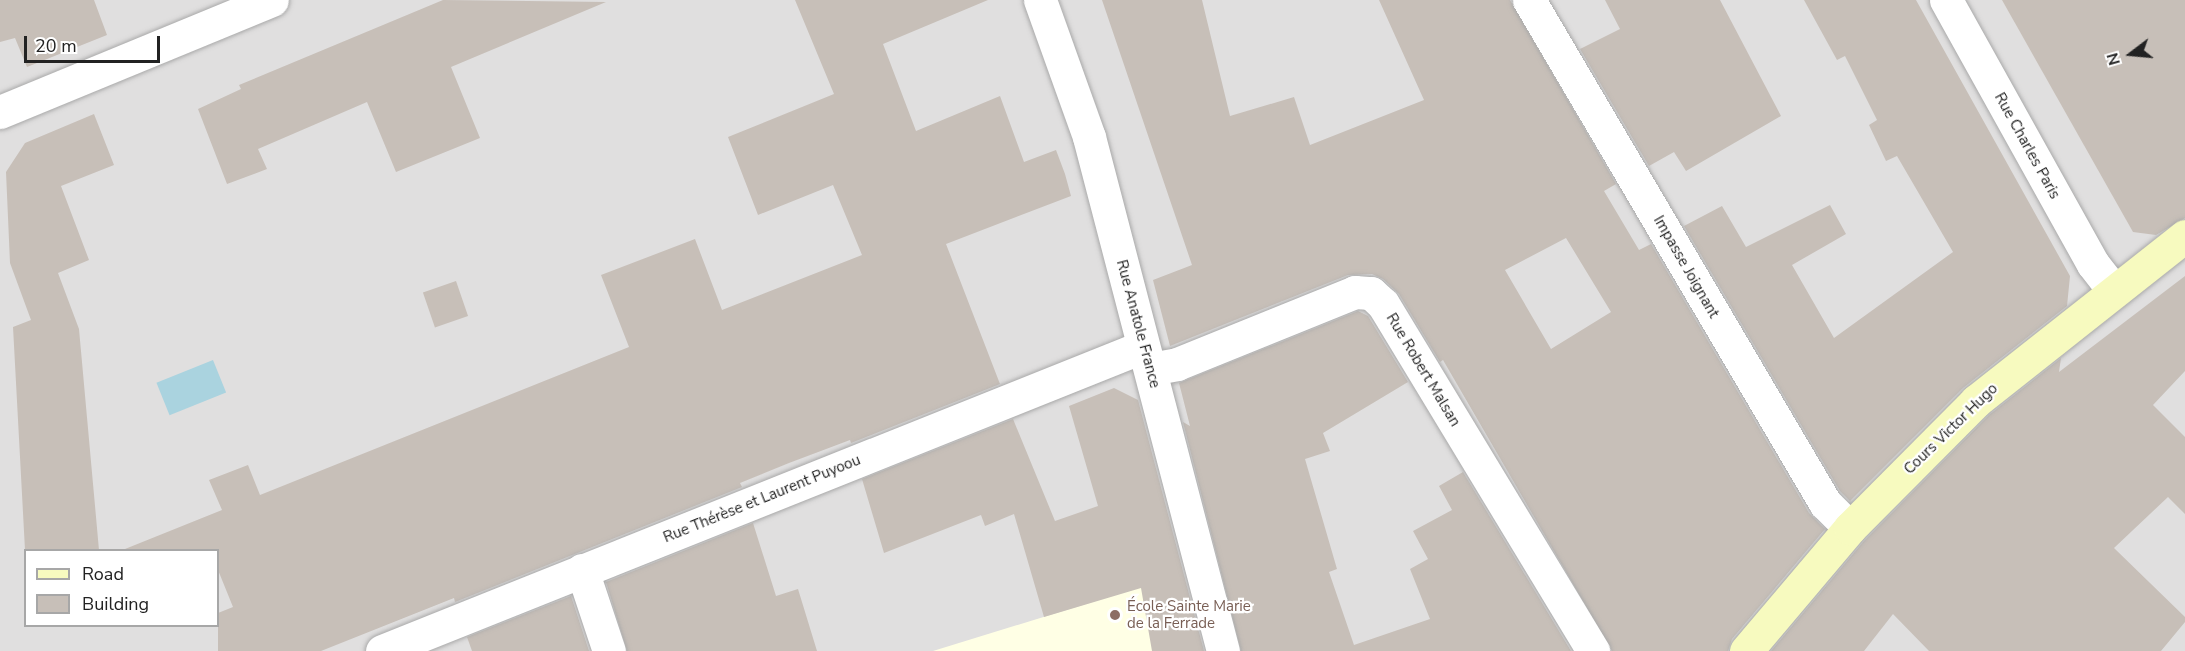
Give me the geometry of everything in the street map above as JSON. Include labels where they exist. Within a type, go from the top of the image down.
[{"type":"street","points":[[0,112],[272,0]]},
{"type":"street","name":"Rue Anatole France","points":[[1040,0],[1089,137],[1223,651]]},
{"type":"street","name":"Impasse Joignant","points":[[1529,0],[1825,503],[1850,528]]},
{"type":"street","name":"Rue Charles Paris","points":[[1946,0],[2093,264],[2113,290]]},
{"type":"street","name":"Cours Victor Hugo","points":[[1746,651],[1850,528],[1976,401],[2113,290],[2185,236]]},
{"type":"street","name":"Rue Robert Malsan","points":[[1146,358],[1177,364],[1355,292],[1371,293],[1383,304],[1593,651]]},
{"type":"street","name":"Rue Thérèse et Laurent Puyoou","points":[[382,651],[582,570],[1146,358]]},
{"type":"street","points":[[582,570],[609,651]]},
{"type":"shaded area","points":[[0,0],[2185,0],[2185,651],[0,651]]},
{"type":"shaded area","name":"École Sainte Marie de la Ferrade","points":[[1170,578],[1187,651],[933,651]]},
{"type":"water","points":[[213,360],[226,392],[170,415],[156,383]]},
{"type":"building","points":[[0,0],[94,0],[107,35],[27,67],[15,38],[0,42]]},
{"type":"building","points":[[443,0],[606,2],[451,67],[480,138],[396,172],[367,102],[258,149],[267,169],[227,184],[198,109],[241,89],[239,85]]},
{"type":"building","points":[[795,0],[988,0],[883,44],[916,131],[1000,96],[1024,162],[1056,150],[1065,174],[1071,196],[946,244],[1000,384],[851,443],[850,440],[789,463],[740,483],[742,487],[455,602],[454,598],[321,651],[218,651],[219,613],[233,607],[219,572],[219,549],[125,549],[222,510],[209,480],[248,465],[260,495],[629,347],[601,275],[695,239],[722,310],[862,255],[833,185],[758,215],[728,137],[834,94]]},
{"type":"building","points":[[1102,0],[1202,0],[1230,116],[1294,97],[1310,145],[1424,100],[1379,0],[1510,0],[1616,184],[1604,191],[1639,250],[1651,244],[1809,513],[1825,529],[1732,639],[1728,651],[1612,651],[1443,360],[1440,362],[1399,294],[1383,279],[1372,274],[1348,275],[1170,346],[1153,280],[1192,265]],"holes":[[[1566,238],[1611,312],[1551,349],[1505,270]]]},
{"type":"building","points":[[1605,0],[1720,0],[1781,116],[1686,171],[1674,152],[1649,166],[1580,49],[1620,29]]},
{"type":"building","points":[[1804,0],[1916,0],[2070,276],[2067,306],[1963,388],[1850,501],[1840,491],[1684,226],[1722,206],[1746,247],[1830,205],[1846,234],[1792,265],[1834,338],[1953,252],[1897,156],[1886,161],[1869,125],[1877,120],[1845,56],[1837,60]]},
{"type":"building","points":[[2002,0],[2185,0],[2185,218],[2156,235],[2133,232]]},
{"type":"building","points":[[94,114],[114,165],[61,186],[89,260],[58,273],[79,329],[99,549],[25,549],[13,327],[31,320],[10,263],[6,172],[25,143]]},
{"type":"building","points":[[2185,276],[2185,371],[2153,405],[2185,437],[2185,514],[2168,497],[2114,548],[2185,617],[2185,622],[2161,651],[1929,651],[1893,614],[1864,651],[1771,651],[1864,541],[1989,415],[2061,358],[2059,372]]},
{"type":"building","points":[[456,281],[468,316],[435,327],[423,292]]},
{"type":"building","points":[[1358,311],[1368,316],[1408,382],[1323,433],[1330,451],[1305,459],[1337,569],[1329,572],[1355,648],[1354,645],[1430,619],[1410,569],[1428,559],[1413,531],[1452,510],[1439,486],[1463,472],[1571,651],[1241,651],[1183,422],[1190,426],[1179,383]]},
{"type":"building","points":[[1114,388],[1138,400],[1204,651],[1152,651],[1141,588],[1044,617],[1014,514],[985,526],[981,515],[884,553],[862,479],[1013,419],[1055,521],[1098,506],[1069,406]]},
{"type":"building","points":[[753,523],[776,596],[798,589],[817,651],[627,651],[606,582]]},
{"type":"building","points":[[571,596],[589,651],[472,651],[467,637]]},
{"type":"place","name":"École Sainte Marie de la Ferrade","points":[[1115,615]]}]
